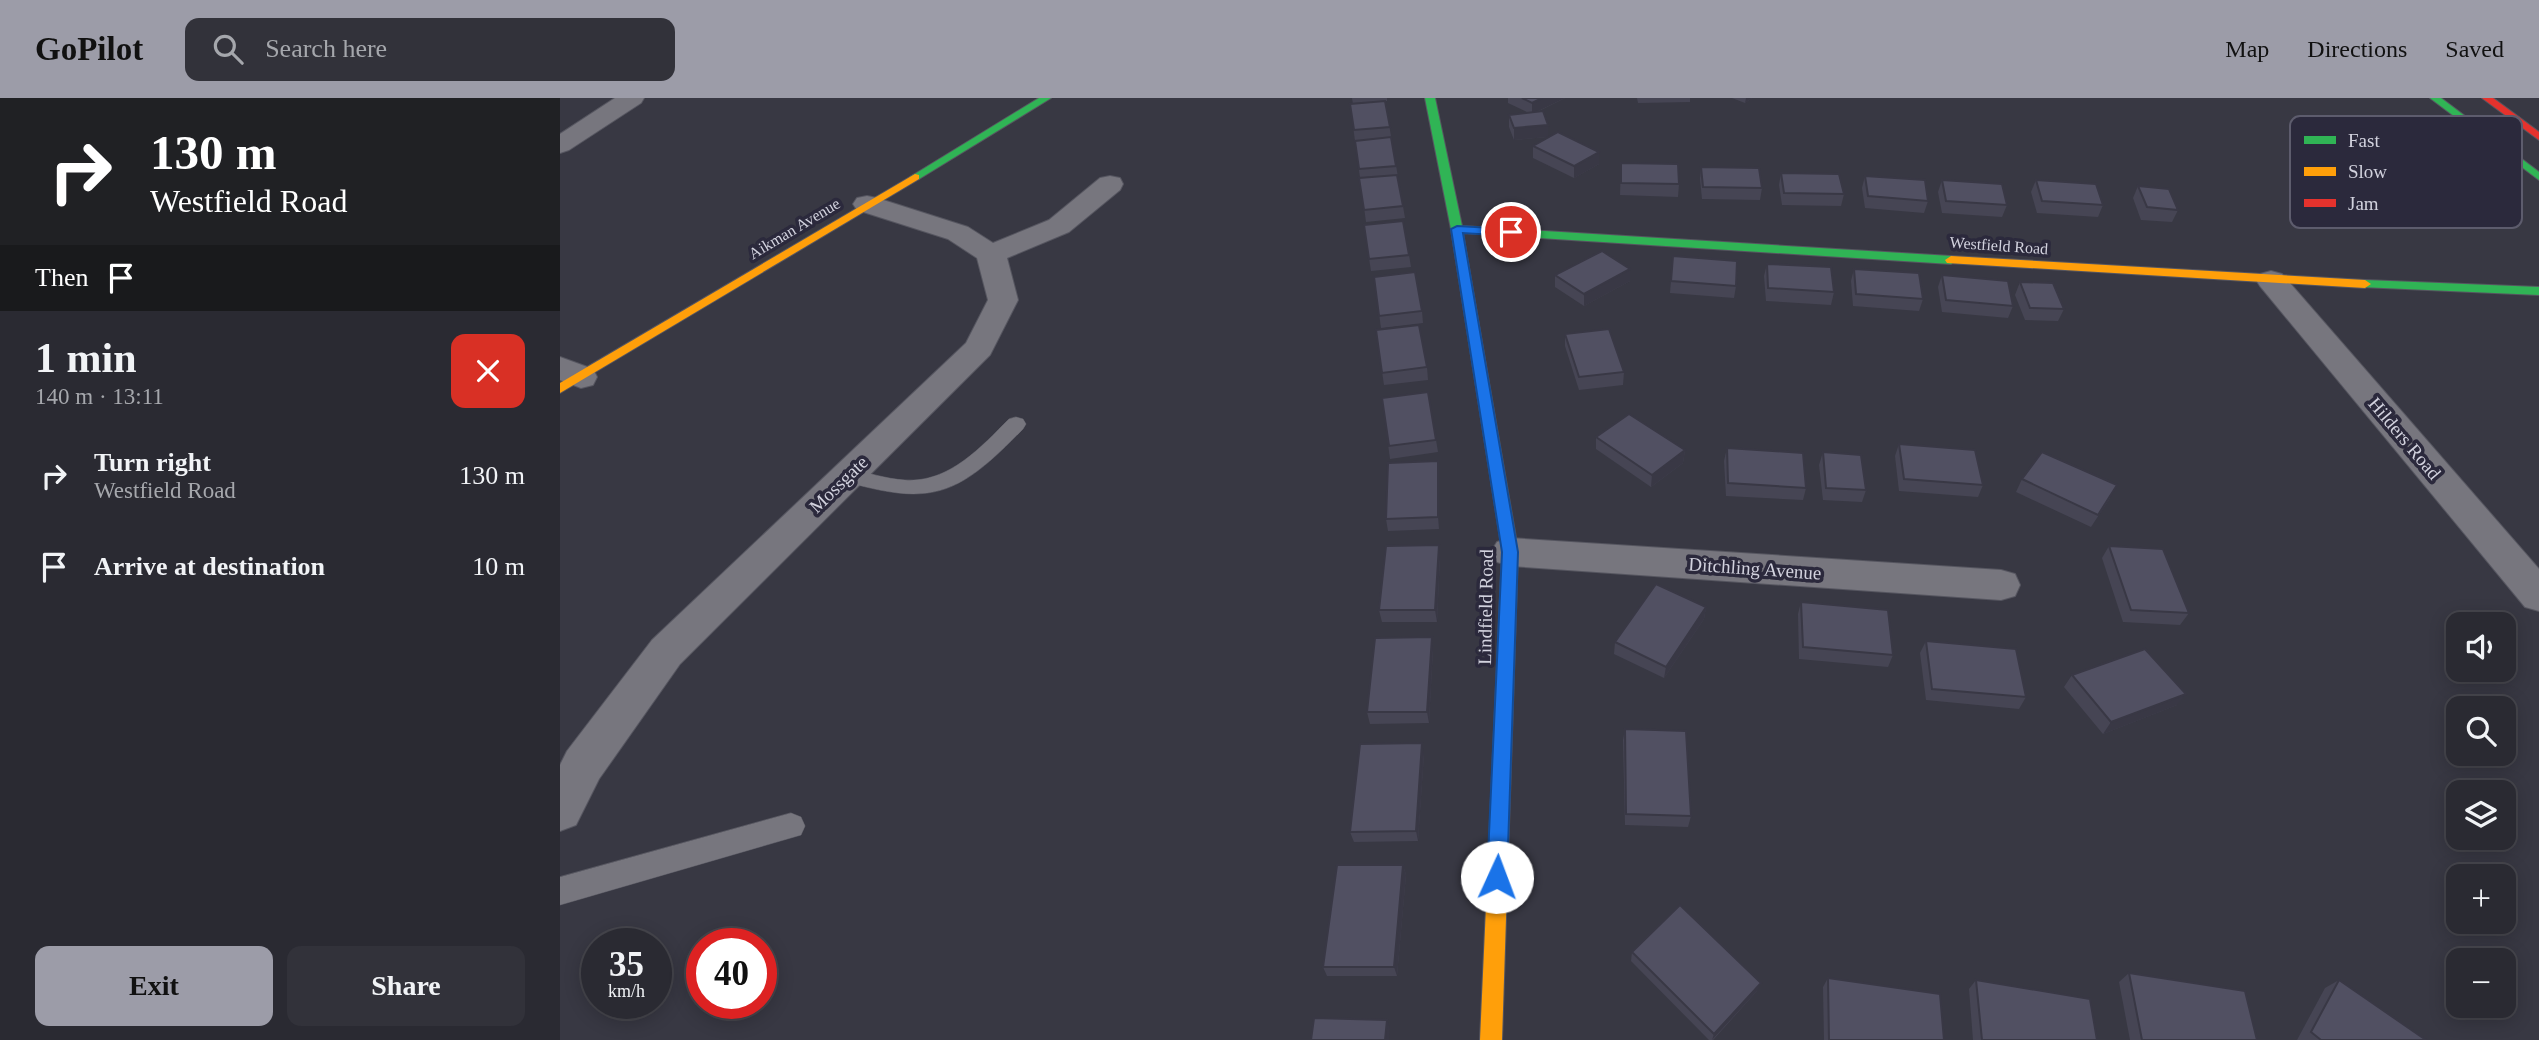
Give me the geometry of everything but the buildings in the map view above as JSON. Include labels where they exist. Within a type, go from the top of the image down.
[{"type":"street","points":[[560,145],[632,98]]},
{"type":"street","name":"Aikman Avenue","points":[[567,378],[1046,98]]},
{"type":"street","name":"Lindfield Road","points":[[1430,98],[1457,229],[1510,552],[1491,1040]]},
{"type":"street","points":[[2435,98],[2459,116]]},
{"type":"street","points":[[2487,98],[2511,116]]},
{"type":"street","points":[[2522,124],[2539,137]]},
{"type":"street","points":[[2522,164],[2539,177]]},
{"type":"street","points":[[867,204],[958,233],[991,254],[1059,226],[1110,184]]},
{"type":"street","name":"Westfield Road","points":[[1457,229],[2271,280],[2539,291]]},
{"type":"street","name":"Mossgate","points":[[560,810],[583,765],[666,652],[979,348],[1003,300],[991,254]]},
{"type":"street","name":"Hilders Road","points":[[2271,280],[2539,596]]},
{"type":"street","name":"Ditchling Avenue","points":[[1510,552],[2001,584]]},
{"type":"lane","points":[[847,475],[908,488],[942,483],[975,464],[1016,424]]},
{"type":"lane","points":[[560,891],[791,826]]},
{"type":"traffic: fast","points":[[915,177],[1046,98]]},
{"type":"traffic: fast","points":[[1430,98],[1457,229],[1507,532]]},
{"type":"traffic: fast","points":[[2435,98],[2459,116]]},
{"type":"traffic: fast","points":[[2522,164],[2539,177]]},
{"type":"traffic: fast","points":[[1457,229],[1951,260]]},
{"type":"traffic: fast","points":[[2365,284],[2539,291]]},
{"type":"traffic: slow","points":[[560,389],[915,177]]},
{"type":"traffic: slow","points":[[1951,260],[2365,284]]},
{"type":"traffic: slow","points":[[1491,1040],[1510,552],[1507,532]]},
{"type":"traffic: jam","points":[[2487,98],[2511,116]]},
{"type":"traffic: jam","points":[[2522,124],[2539,137]]},
{"type":"route","points":[[1497,877],[1510,552],[1457,229],[1511,232]]}]
